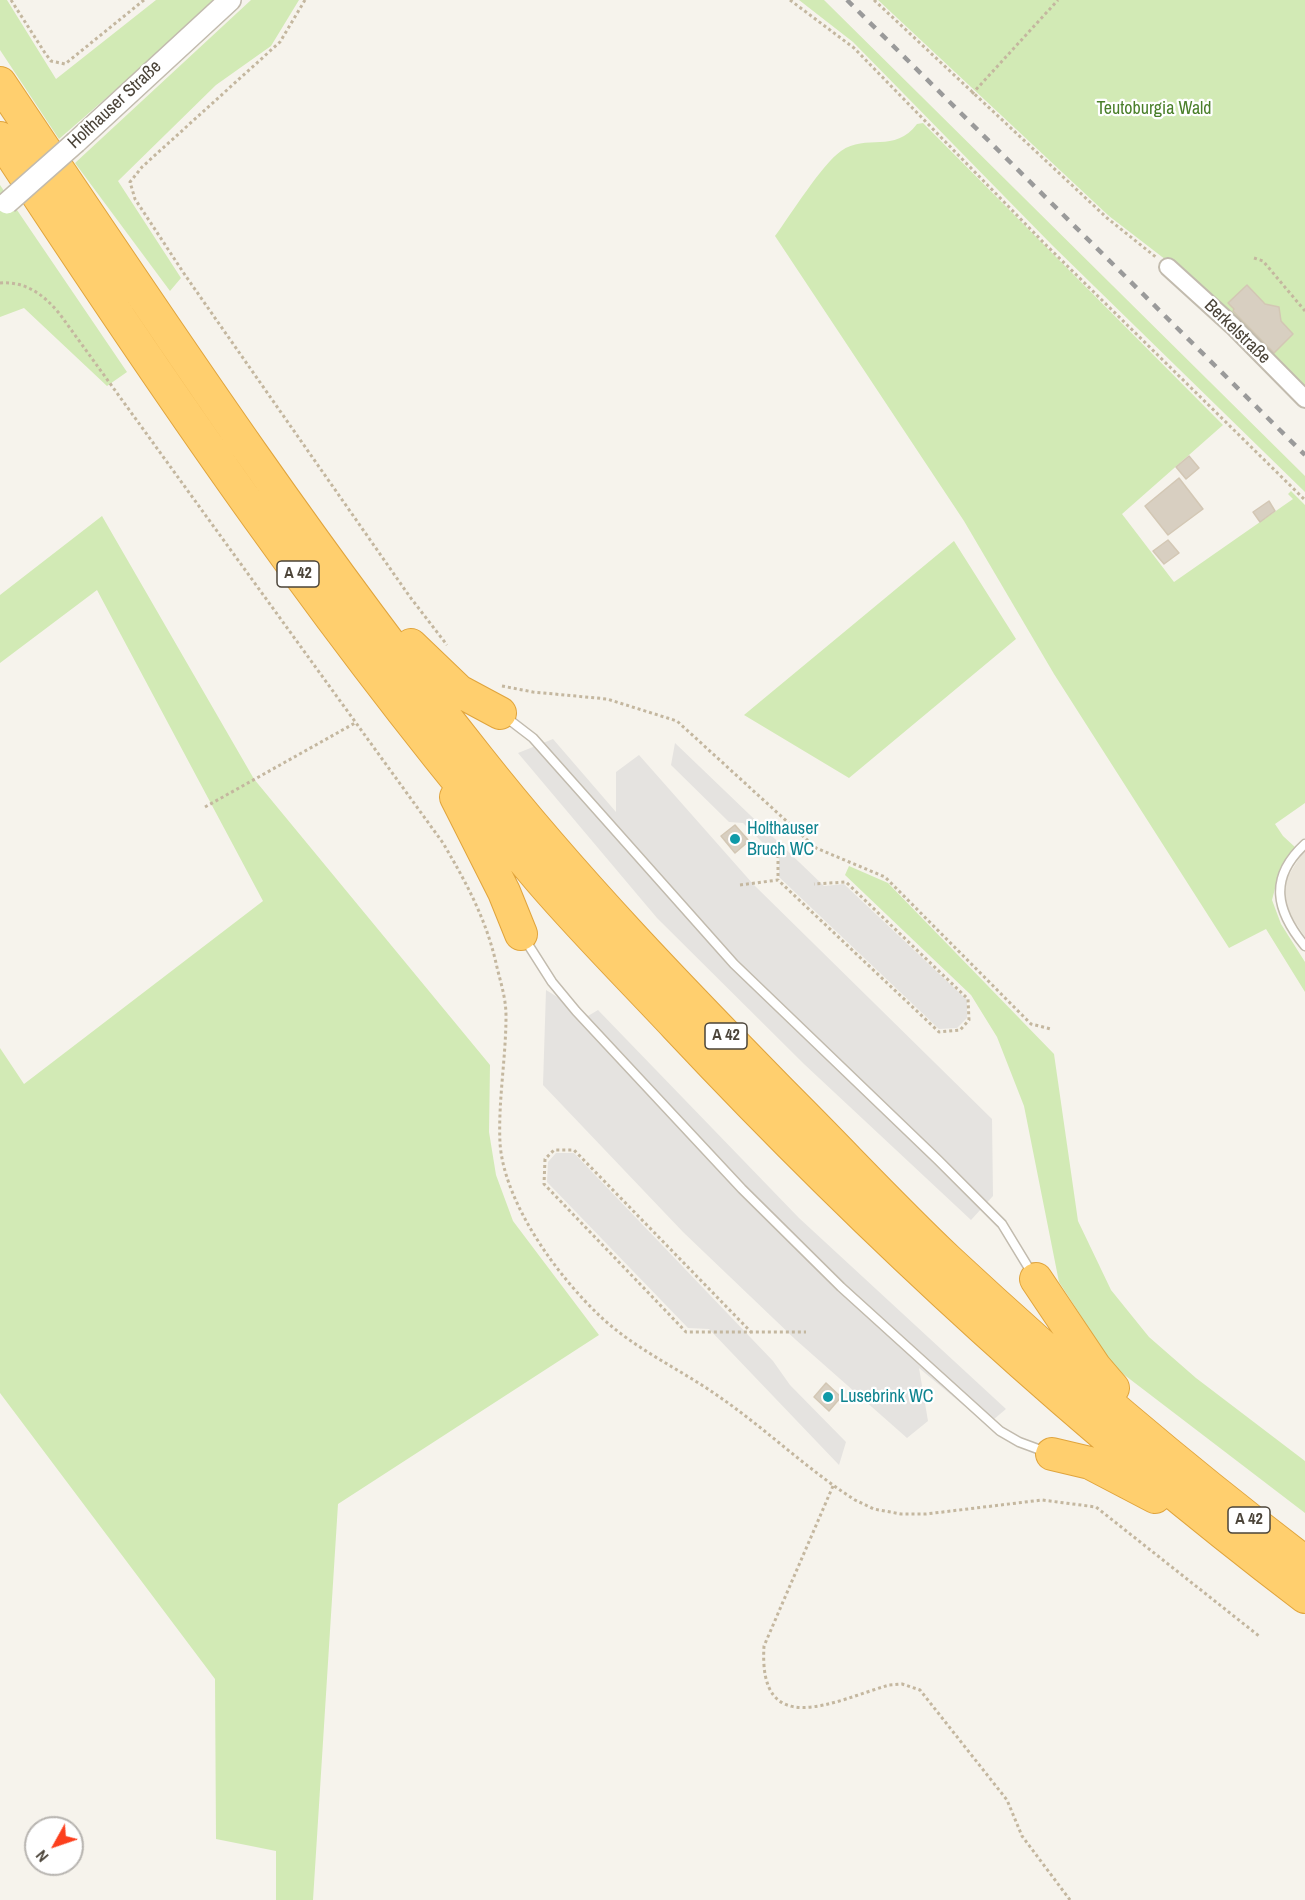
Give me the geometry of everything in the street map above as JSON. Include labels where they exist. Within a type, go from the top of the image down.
[{"type":"highway","name":"A 42","points":[[0,83],[313,543],[480,761],[561,858],[676,986],[944,1256],[1052,1355],[1195,1476],[1300,1581]]},
{"type":"highway","name":"A 42","points":[[0,138],[264,529],[411,721],[542,882],[764,1120],[838,1194],[1038,1381],[1147,1473],[1300,1581]]},
{"type":"highway","points":[[313,543],[459,691],[498,699]]},
{"type":"highway","points":[[411,721],[457,799],[504,892],[521,934]]},
{"type":"highway","points":[[1035,1279],[1095,1368],[1116,1391],[1163,1432],[1195,1476]]},
{"type":"highway","points":[[1052,1454],[1090,1463],[1148,1492],[1238,1562],[1300,1581]]},
{"type":"street","name":"Holthauser Straße","points":[[4,207],[230,0]]},
{"type":"street","name":"Berkelstraße","points":[[1168,267],[1233,326],[1305,399]]},
{"type":"lane","points":[[498,699],[734,964],[1002,1224],[1035,1279]]},
{"type":"lane","points":[[1305,844],[1283,876],[1280,900],[1290,928],[1305,946]]},
{"type":"lane","points":[[521,934],[552,982],[576,1011],[742,1189],[841,1287],[1000,1431],[1019,1442],[1052,1454]]},
{"type":"path","points":[[11,0],[51,61],[65,64],[144,0]]},
{"type":"path","points":[[305,0],[280,42],[142,166],[130,182],[135,199],[199,295],[410,597],[452,651]]},
{"type":"path","points":[[790,0],[854,48],[1044,243],[1305,500]]},
{"type":"path","points":[[873,0],[1107,218],[1168,267]]},
{"type":"path","points":[[972,94],[1058,0]]},
{"type":"path","points":[[1254,258],[1263,261],[1305,311]]},
{"type":"path","points":[[0,283],[19,282],[49,301],[59,313],[443,843],[474,895],[492,940],[506,1013],[500,1141],[504,1168],[525,1219],[568,1282],[601,1317],[640,1347],[722,1398],[833,1486],[874,1509],[901,1514],[926,1514],[1042,1500],[1096,1507],[1259,1636]]},
{"type":"path","points":[[498,699],[533,692],[607,699],[677,721],[816,848],[885,878],[1031,1024],[1051,1029]]},
{"type":"path","points":[[205,807],[355,723]]},
{"type":"path","points":[[778,849],[778,880],[939,1032],[960,1030],[969,1020],[968,999],[846,882],[814,884]]},
{"type":"path","points":[[740,885],[778,880]]},
{"type":"path","points":[[752,1333],[574,1150],[554,1150],[545,1159],[544,1184],[686,1332],[752,1333],[806,1332]]},
{"type":"path","points":[[833,1486],[764,1646],[763,1659],[769,1687],[777,1700],[787,1706],[804,1709],[889,1685],[902,1684],[920,1690],[1007,1800],[1022,1836],[1071,1900]]},
{"type":"shaded area","points":[[553,739],[616,812],[616,772],[639,755],[753,884],[992,1119],[993,1196],[971,1220],[804,1064],[657,918],[518,753]]},
{"type":"shaded area","points":[[675,743],[824,886],[844,884],[967,1000],[967,1018],[957,1028],[939,1029],[779,877],[779,859],[743,823],[729,822],[671,765]]},
{"type":"shaded area","points":[[1305,849],[1305,937],[1289,913],[1284,895],[1285,881]]},
{"type":"shaded area","points":[[546,990],[588,1016],[598,1010],[799,1218],[1006,1409],[987,1425],[919,1368],[928,1421],[907,1438],[796,1340],[683,1232],[543,1085]]},
{"type":"shaded area","points":[[556,1153],[574,1153],[773,1361],[790,1385],[846,1442],[839,1465],[709,1329],[688,1328],[547,1182],[548,1162]]},
{"type":"green space","points":[[0,0],[7,0],[56,79],[156,0],[219,0],[59,139],[0,50]]},
{"type":"green space","points":[[251,0],[299,0],[271,46],[216,85],[118,181],[181,278],[170,291],[75,163]]},
{"type":"green space","points":[[799,0],[824,0],[1305,476],[1305,492],[1052,245],[853,42]]},
{"type":"green space","name":"Teutoburgia Wald","points":[[878,0],[1305,0],[1305,393],[1218,300],[1109,216]]},
{"type":"green space","points":[[923,123],[1223,425],[1122,514],[1174,582],[1293,499],[1288,494],[1291,491],[1305,505],[1305,803],[1275,824],[1283,836],[1296,848],[1278,877],[1272,900],[1281,924],[1305,962],[1305,992],[1266,929],[1229,948],[1054,674],[964,521],[775,236],[816,178],[841,151],[860,143],[890,141],[899,138],[917,124]]},
{"type":"green space","points":[[0,185],[127,372],[107,386],[24,308],[0,317]]},
{"type":"green space","points":[[102,516],[254,779],[490,1065],[489,1132],[496,1175],[513,1221],[599,1335],[338,1504],[313,1900],[276,1900],[276,1851],[216,1839],[215,1679],[0,1393],[0,1048],[24,1084],[263,901],[97,590],[0,663],[0,595]]},
{"type":"green space","points":[[954,541],[1016,639],[849,778],[744,715]]},
{"type":"green space","points":[[849,866],[888,883],[1054,1054],[1078,1221],[1111,1290],[1149,1337],[1196,1378],[1305,1461],[1305,1513],[1114,1367],[1059,1282],[1024,1106],[997,1037],[971,995],[845,875]]},
{"type":"building","points":[[1247,285],[1265,304],[1279,307],[1281,321],[1293,334],[1274,353],[1228,303]]},
{"type":"building","points":[[1189,456],[1199,468],[1186,479],[1176,467]]},
{"type":"building","points":[[1179,478],[1203,509],[1168,535],[1145,506]]},
{"type":"building","points":[[1269,501],[1275,511],[1260,522],[1253,512]]},
{"type":"building","points":[[1168,540],[1179,553],[1164,564],[1153,551]]},
{"type":"building","name":"Holthauser Bruch WC","points":[[735,825],[749,841],[735,853],[721,836]]},
{"type":"building","name":"Lusebrink WC","points":[[826,1383],[841,1397],[829,1411],[814,1397]]},
{"type":"railway","points":[[847,0],[1305,455]]},
{"type":"place","name":"Holthauser Bruch WC","points":[[735,839]]},
{"type":"place","name":"Lusebrink WC","points":[[828,1397]]}]
